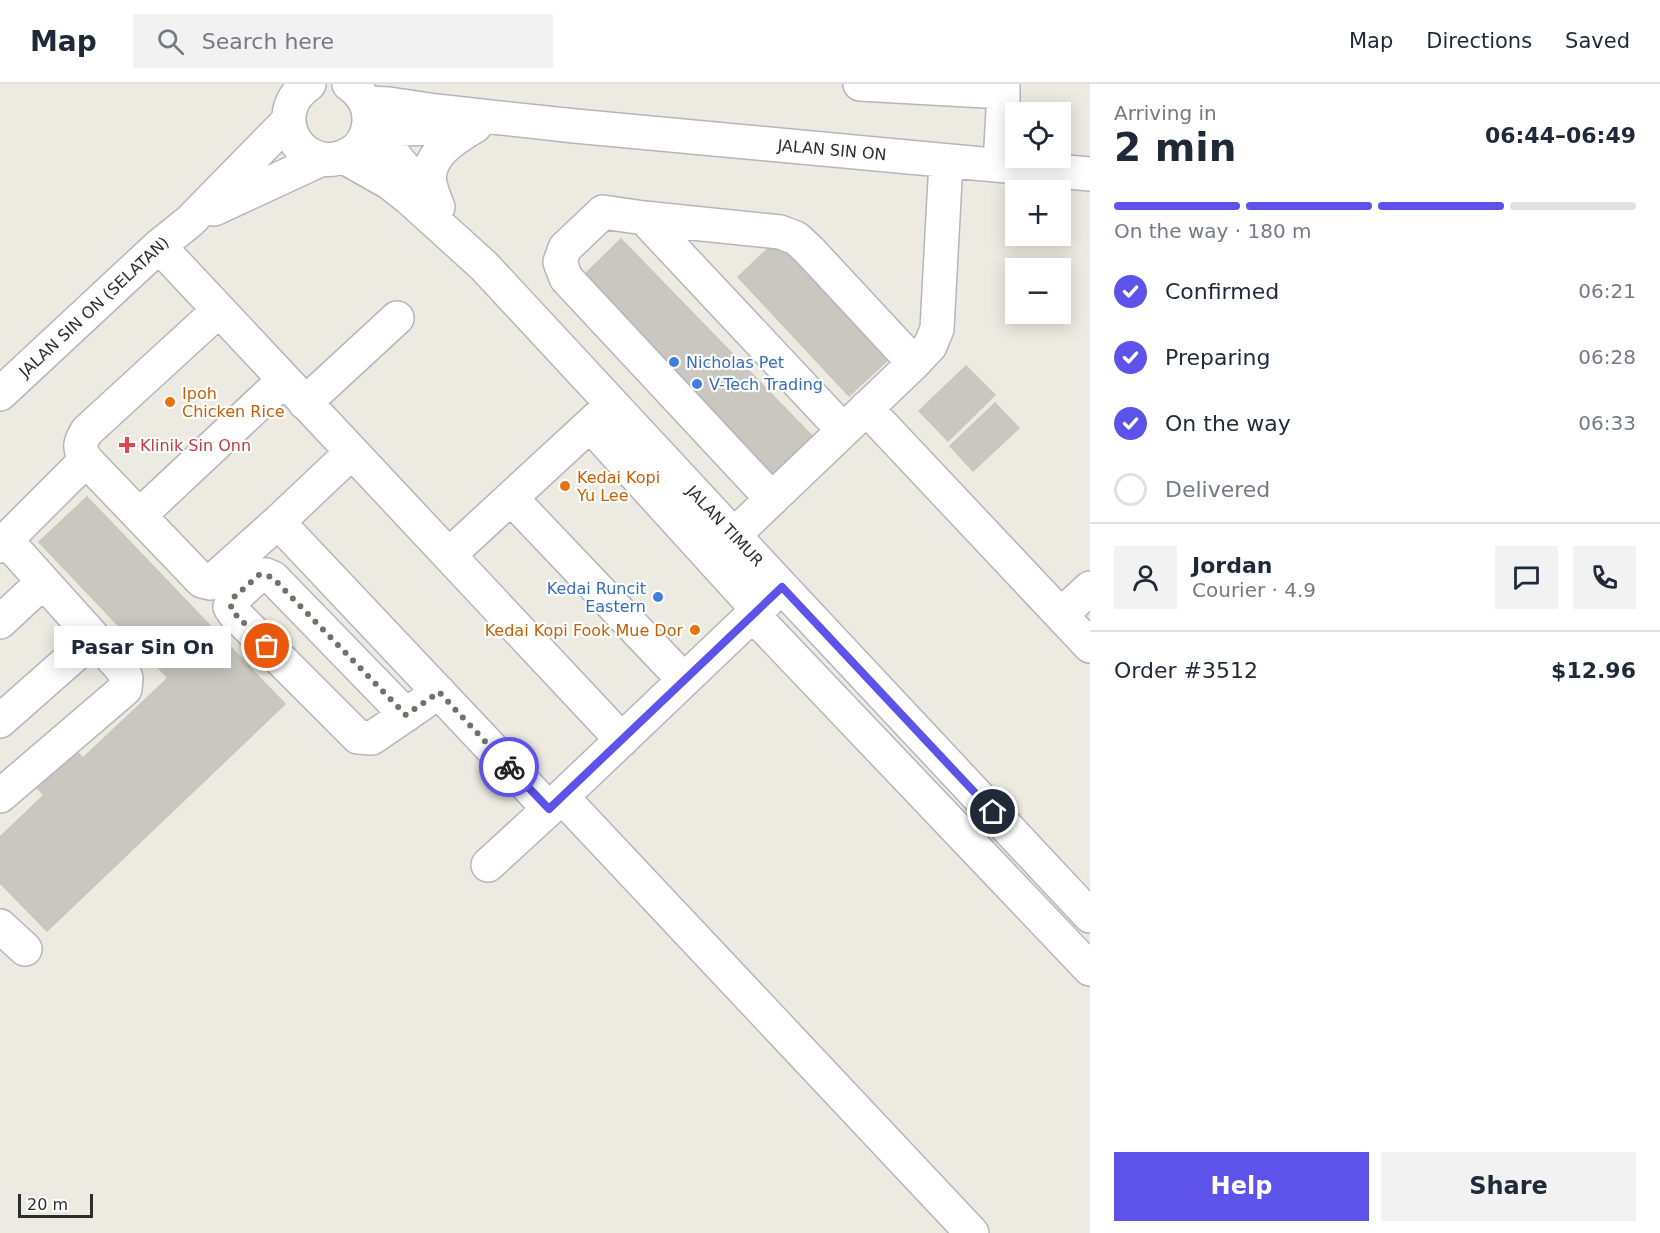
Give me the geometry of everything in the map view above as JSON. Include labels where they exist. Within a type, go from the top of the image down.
[{"type":"street","name":"JALAN TIMUR","points":[[276,84],[291,134],[298,146],[309,154],[333,158],[390,183],[484,266]]},
{"type":"street","name":"JALAN SIN ON (SELATAN)","points":[[0,394],[159,246],[190,221],[288,119],[295,97],[309,84]]},
{"type":"street","points":[[860,84],[1002,118]]},
{"type":"street","name":"JALAN SIN ON","points":[[366,105],[389,104],[575,126],[946,161],[1002,118],[1090,174]]},
{"type":"street","name":"JALAN TIMUR","points":[[366,105],[392,152],[601,415],[734,535],[1090,916]]},
{"type":"street","name":"JALAN SIN ON (SELATAN)","points":[[190,221],[267,184],[355,151],[363,141],[366,105]]},
{"type":"street","name":"JALAN SIN ON","points":[[366,105],[395,129],[575,126]]},
{"type":"street","points":[[438,208],[429,182],[432,166],[438,154],[452,140],[475,126]]},
{"type":"street","points":[[734,535],[930,346],[937,329],[946,161]]},
{"type":"street","points":[[772,499],[566,278],[560,262],[565,249],[603,212],[780,232],[796,238],[914,363]]},
{"type":"street","points":[[645,218],[843,430]]},
{"type":"street","points":[[159,246],[622,740]]},
{"type":"street","points":[[219,310],[87,431],[81,440],[80,452],[86,460],[202,581],[210,583],[352,452]]},
{"type":"street","points":[[140,515],[295,391],[397,318]]},
{"type":"street","points":[[866,408],[1090,646]]},
{"type":"street","points":[[449,555],[601,415],[756,612],[1090,969]]},
{"type":"street","points":[[0,796],[125,689],[126,678],[122,669],[43,582],[3,543],[86,460]]},
{"type":"street","points":[[511,498],[684,680]]},
{"type":"street","points":[[278,522],[439,692],[555,803],[972,1233]]},
{"type":"street","points":[[406,715],[273,578],[259,575],[233,598],[231,607],[234,613],[358,737],[372,738],[406,715],[439,692]]},
{"type":"street","points":[[0,622],[43,582]]},
{"type":"street","points":[[488,865],[782,587]]},
{"type":"street","points":[[1061,615],[1090,588]]},
{"type":"street","points":[[0,721],[94,638]]},
{"type":"street","points":[[0,926],[25,949]]},
{"type":"building","points":[[779,238],[891,357],[849,396],[738,277]]},
{"type":"building","points":[[621,239],[815,439],[774,478],[580,279]]},
{"type":"building","points":[[966,366],[995,395],[948,441],[919,411]]},
{"type":"building","points":[[995,403],[1019,428],[973,471],[950,446]]},
{"type":"building","points":[[87,497],[285,704],[47,931],[0,883],[0,837],[44,795],[30,781],[69,744],[83,758],[168,678],[39,542]]},
{"type":"way so far","points":[[267,646],[234,613],[231,607],[233,598],[259,575],[273,578],[406,715],[439,692],[509,767]]},
{"type":"place","name":"Nicholas Pet","points":[[674,362]]},
{"type":"place","name":"V-Tech Trading","points":[[697,384]]},
{"type":"place","name":"Ipoh Chicken Rice","points":[[170,402]]},
{"type":"place","name":"Klinik Sin Onn","points":[[127,445]]},
{"type":"place","name":"Kedai Kopi Yu Lee","points":[[565,486]]},
{"type":"place","name":"Kedai Runcit Eastern","points":[[658,597]]},
{"type":"place","name":"Kedai Kopi Fook Mue Dor","points":[[695,630]]},
{"type":"place","name":"Pasar Sin On","points":[[267,646]]},
{"type":"route","points":[[509,767],[549,809],[782,587],[993,812]]}]
